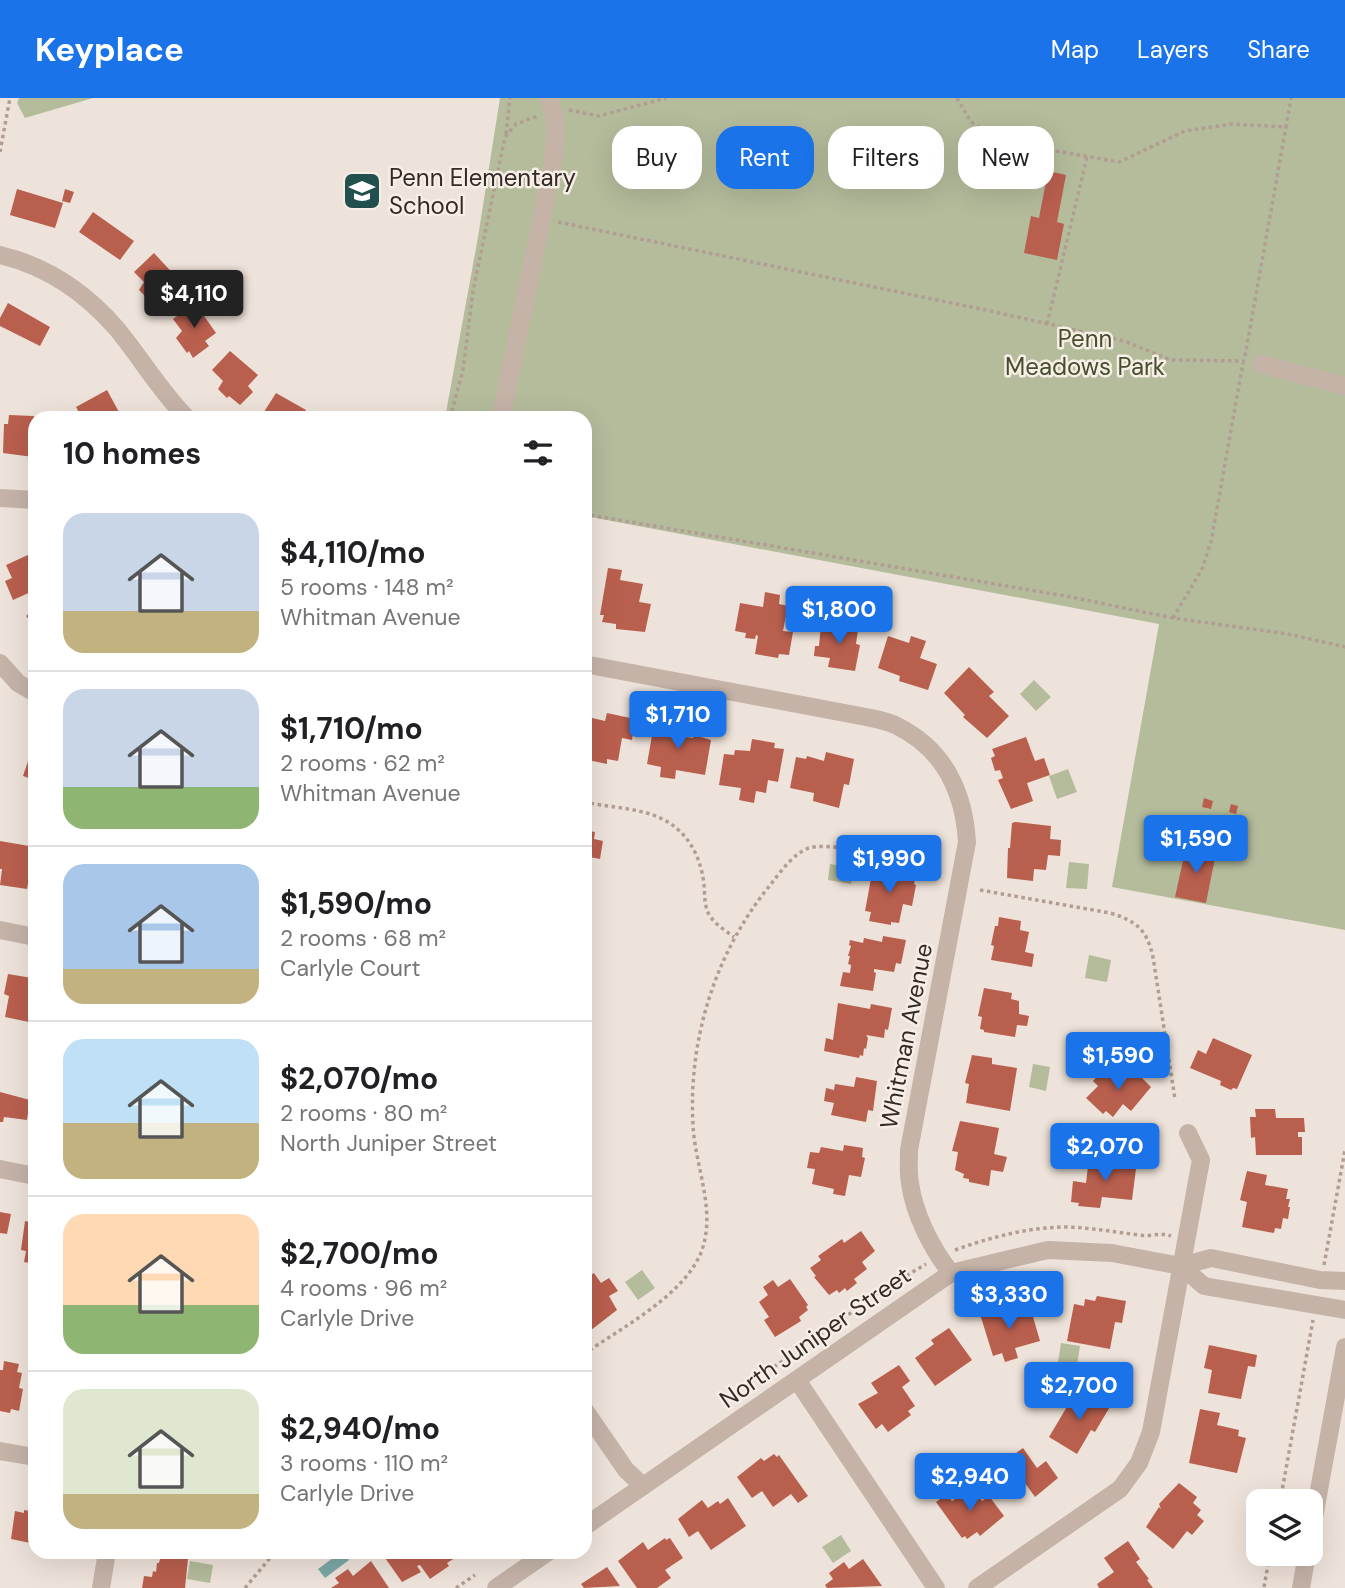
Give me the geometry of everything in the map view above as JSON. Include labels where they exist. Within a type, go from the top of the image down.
[{"type":"street","points":[[502,411],[557,136],[551,105]]},
{"type":"street","points":[[0,255],[43,270],[75,289],[98,309],[179,411]]},
{"type":"street","points":[[1252,363],[1345,386]]},
{"type":"street","points":[[0,498],[28,500]]},
{"type":"street","points":[[0,663],[28,688]]},
{"type":"street","name":"Whitman Avenue","points":[[592,666],[896,725],[921,740],[935,754],[958,791],[964,810],[967,842],[909,1150],[910,1183],[914,1202],[939,1258],[951,1273]]},
{"type":"street","points":[[0,930],[28,936]]},
{"type":"street","points":[[977,1588],[1120,1489],[1139,1463],[1151,1432],[1201,1160],[1188,1133]]},
{"type":"street","points":[[0,1169],[28,1174]]},
{"type":"street","name":"North Juniper Street","points":[[592,1521],[951,1273],[1048,1250],[1112,1253],[1181,1266],[1211,1258],[1321,1280],[1345,1281]]},
{"type":"street","name":"North Juniper Street","points":[[1181,1266],[1204,1286],[1345,1310]]},
{"type":"street","points":[[1319,1489],[1345,1347]]},
{"type":"street","points":[[797,1380],[936,1588]]},
{"type":"street","points":[[592,1421],[626,1470],[643,1486]]},
{"type":"street","points":[[0,1451],[28,1456]]},
{"type":"street","points":[[101,1588],[106,1559]]},
{"type":"street","points":[[496,1588],[538,1559]]},
{"type":"street","points":[[1301,1588],[1305,1566]]},
{"type":"path","points":[[0,152],[10,98]]},
{"type":"path","points":[[452,411],[463,370],[473,291],[505,137],[510,98]]},
{"type":"path","points":[[505,137],[516,124],[551,105],[599,116],[666,98]]},
{"type":"path","points":[[957,98],[971,122],[1004,142],[1119,163],[1185,131],[1232,124],[1286,127]]},
{"type":"path","points":[[1173,618],[1202,569],[1211,542],[1252,363],[1291,98]]},
{"type":"path","points":[[1047,324],[1087,158]]},
{"type":"path","points":[[541,218],[1124,341],[1171,360],[1252,363]]},
{"type":"path","points":[[592,515],[1071,597],[1173,618],[1288,634],[1345,647]]},
{"type":"path","points":[[592,804],[656,816],[682,833],[698,856],[709,915],[734,937]]},
{"type":"path","points":[[592,1347],[676,1289],[693,1268],[700,1254],[708,1215],[693,1126],[697,1047],[711,989],[734,937],[760,898],[799,854],[809,848],[833,847],[940,867]]},
{"type":"path","points":[[980,890],[1118,915],[1143,931],[1149,940],[1153,957],[1175,1099]]},
{"type":"path","points":[[1321,1280],[1345,1150]]},
{"type":"path","points":[[1281,1489],[1316,1305]]},
{"type":"path","points":[[245,1588],[269,1559]]},
{"type":"path","points":[[1264,1587],[1268,1566]]},
{"type":"path","points":[[456,1588],[475,1575]]},
{"type":"green space","points":[[19,98],[93,98],[25,118],[17,103]]},
{"type":"green space","name":"Penn Meadows Park","points":[[500,98],[1345,98],[1345,930],[1112,887],[1159,624],[592,517],[592,411],[446,411]]},
{"type":"green space","points":[[843,596],[864,600],[860,621],[840,618]]},
{"type":"green space","points":[[1034,680],[1051,697],[1036,711],[1020,694]]},
{"type":"green space","points":[[1068,769],[1077,792],[1057,799],[1049,776]]},
{"type":"green space","points":[[1069,862],[1089,864],[1087,889],[1066,888]]},
{"type":"green space","points":[[830,864],[854,868],[851,884],[828,880]]},
{"type":"green space","points":[[1089,955],[1111,960],[1107,982],[1085,978]]},
{"type":"green space","points":[[1033,1064],[1050,1067],[1046,1091],[1029,1087]]},
{"type":"green space","points":[[642,1270],[655,1288],[638,1300],[625,1282]]},
{"type":"green space","points":[[1061,1343],[1080,1346],[1077,1365],[1058,1362]]},
{"type":"green space","points":[[841,1535],[851,1551],[833,1563],[822,1547]]},
{"type":"green space","points":[[190,1561],[213,1565],[210,1583],[187,1579]]},
{"type":"water","points":[[332,1559],[349,1560],[325,1578],[318,1569]]},
{"type":"building","points":[[1054,172],[1066,175],[1057,222],[1064,224],[1057,260],[1024,253],[1031,216],[1039,218],[1045,189],[1054,189]]},
{"type":"building","points":[[17,189],[63,203],[55,228],[10,215]]},
{"type":"building","points":[[65,189],[74,192],[70,203],[62,201]]},
{"type":"building","points":[[93,212],[134,241],[120,260],[79,232]]},
{"type":"building","points":[[154,253],[178,279],[168,289],[173,293],[157,308],[139,290],[144,282],[134,272]]},
{"type":"building","points":[[8,303],[50,327],[40,346],[0,326],[0,318]]},
{"type":"building","points":[[195,303],[216,333],[205,341],[209,346],[193,358],[176,338],[182,331],[173,319]]},
{"type":"building","points":[[230,351],[258,375],[248,386],[253,392],[240,405],[218,389],[223,381],[212,370]]},
{"type":"building","points":[[107,390],[118,411],[78,411],[76,407]]},
{"type":"building","points":[[276,393],[306,410],[305,411],[265,411]]},
{"type":"building","points":[[9,415],[28,416],[28,456],[3,453],[4,424],[8,424]]},
{"type":"building","points":[[28,555],[28,593],[13,600],[5,581],[12,578],[6,565]]},
{"type":"building","points":[[608,568],[622,570],[620,580],[643,584],[639,602],[651,604],[645,632],[616,629],[616,624],[602,622],[604,615],[600,615]]},
{"type":"building","points":[[765,592],[780,595],[779,604],[788,606],[783,631],[793,632],[789,655],[779,654],[778,658],[755,654],[758,636],[756,635],[755,639],[745,638],[746,633],[735,631],[740,603],[763,607]]},
{"type":"building","points":[[835,620],[850,623],[849,629],[858,630],[856,644],[860,645],[855,671],[828,667],[830,658],[814,656],[815,646],[819,646],[821,625],[834,626]]},
{"type":"building","points":[[888,636],[909,643],[911,636],[926,641],[920,658],[937,664],[928,690],[899,681],[900,676],[878,668]]},
{"type":"building","points":[[969,667],[994,692],[989,696],[1009,716],[987,738],[963,717],[965,715],[944,693]]},
{"type":"building","points":[[607,713],[635,719],[632,740],[622,738],[618,761],[607,759],[607,764],[592,761],[592,718],[605,721]]},
{"type":"building","points":[[654,724],[687,728],[686,737],[693,738],[694,735],[711,740],[705,775],[676,770],[675,779],[660,777],[661,767],[647,764]]},
{"type":"building","points":[[1026,737],[1035,761],[1044,758],[1050,775],[1027,783],[1033,801],[1011,809],[998,780],[1003,778],[1000,770],[995,771],[991,758],[995,756],[992,749]]},
{"type":"building","points":[[752,739],[775,743],[774,748],[784,749],[778,782],[768,780],[766,793],[756,791],[754,803],[739,800],[741,788],[719,785],[724,754],[734,755],[735,750],[750,751]]},
{"type":"building","points":[[826,752],[854,759],[849,785],[844,784],[839,808],[813,801],[814,793],[790,788],[796,757],[806,759],[807,756],[824,761]]},
{"type":"building","points":[[28,761],[28,778],[23,776]]},
{"type":"building","points":[[1204,798],[1213,801],[1211,809],[1202,807]]},
{"type":"building","points":[[1231,804],[1238,806],[1236,814],[1229,812]]},
{"type":"building","points":[[1012,823],[1051,826],[1050,839],[1061,840],[1060,856],[1048,855],[1046,870],[1034,869],[1033,881],[1007,878],[1008,848]]},
{"type":"building","points":[[592,831],[595,832],[594,839],[603,841],[600,859],[592,858]]},
{"type":"building","points":[[0,841],[28,846],[27,889],[0,885]]},
{"type":"building","points":[[1186,847],[1216,853],[1206,903],[1175,897]]},
{"type":"building","points":[[873,868],[916,875],[912,906],[903,904],[899,923],[891,922],[891,925],[869,921],[871,912],[865,911]]},
{"type":"building","points":[[999,917],[1021,921],[1020,930],[1029,932],[1025,952],[1034,954],[1032,967],[991,960],[994,946],[991,945]]},
{"type":"building","points":[[883,936],[906,940],[901,964],[896,963],[894,972],[874,969],[876,973],[873,991],[840,986],[843,972],[850,973],[850,940],[863,943],[864,938],[882,942]]},
{"type":"building","points":[[8,974],[28,977],[28,1022],[5,1017],[9,996],[4,994]]},
{"type":"building","points":[[984,988],[1012,993],[1011,999],[1019,1001],[1019,1014],[1029,1016],[1027,1026],[1017,1025],[1015,1037],[980,1029],[982,1017],[978,1016]]},
{"type":"building","points":[[838,1003],[870,1009],[871,1004],[892,1008],[884,1038],[866,1035],[866,1049],[864,1048],[863,1056],[860,1055],[859,1058],[824,1051],[826,1038],[833,1040]]},
{"type":"building","points":[[1213,1038],[1252,1055],[1237,1089],[1231,1090],[1220,1085],[1221,1081],[1190,1068],[1198,1050],[1206,1054]]},
{"type":"building","points":[[972,1055],[992,1058],[992,1064],[1017,1068],[1010,1111],[966,1103],[969,1084],[965,1083]]},
{"type":"building","points":[[1103,1070],[1109,1076],[1113,1071],[1124,1081],[1134,1070],[1151,1087],[1131,1111],[1123,1104],[1113,1117],[1106,1111],[1103,1114],[1086,1098],[1098,1086],[1093,1081]]},
{"type":"building","points":[[856,1077],[877,1081],[873,1111],[868,1110],[866,1122],[831,1115],[834,1103],[824,1101],[826,1088],[834,1090],[835,1084],[854,1087]]},
{"type":"building","points":[[0,1092],[28,1099],[27,1120],[4,1117],[3,1122],[0,1122]]},
{"type":"building","points":[[1255,1109],[1275,1109],[1276,1118],[1304,1118],[1305,1132],[1298,1132],[1298,1137],[1302,1137],[1302,1155],[1256,1155],[1255,1137],[1251,1138],[1250,1117],[1256,1117]]},
{"type":"building","points":[[960,1121],[999,1128],[994,1154],[1007,1157],[1003,1172],[991,1170],[989,1186],[969,1182],[969,1179],[963,1178],[964,1174],[955,1170],[958,1152],[952,1151]]},
{"type":"building","points":[[844,1145],[863,1148],[862,1157],[865,1158],[861,1177],[849,1175],[845,1196],[833,1194],[834,1189],[812,1184],[815,1169],[807,1168],[810,1152],[819,1153],[821,1147],[843,1151]]},
{"type":"building","points":[[1095,1157],[1104,1158],[1103,1164],[1115,1166],[1116,1159],[1137,1161],[1132,1200],[1102,1197],[1100,1208],[1078,1206],[1079,1203],[1071,1202],[1073,1181],[1086,1183],[1088,1166],[1093,1167]]},
{"type":"building","points":[[1247,1171],[1267,1175],[1265,1185],[1288,1189],[1288,1219],[1283,1218],[1281,1229],[1275,1228],[1274,1233],[1242,1227],[1247,1202],[1240,1200]]},
{"type":"building","points":[[0,1212],[11,1214],[7,1234],[0,1233]]},
{"type":"building","points":[[25,1221],[28,1222],[28,1263],[24,1262],[26,1251],[21,1250]]},
{"type":"building","points":[[861,1231],[875,1251],[862,1262],[867,1269],[854,1279],[857,1283],[847,1291],[845,1288],[839,1293],[837,1290],[829,1295],[810,1268],[821,1260],[818,1256],[842,1239],[844,1243]]},
{"type":"building","points":[[594,1273],[601,1283],[609,1278],[618,1291],[609,1296],[617,1310],[592,1329]]},
{"type":"building","points":[[790,1279],[808,1305],[808,1310],[799,1317],[801,1321],[775,1337],[764,1320],[769,1317],[759,1302],[768,1295],[763,1287],[773,1280],[778,1287]]},
{"type":"building","points":[[1097,1296],[1126,1301],[1122,1323],[1115,1322],[1110,1349],[1067,1341],[1074,1304],[1084,1306],[1085,1299],[1095,1301]]},
{"type":"building","points":[[1011,1303],[1015,1314],[1031,1310],[1040,1341],[1015,1348],[1018,1358],[1005,1362],[1002,1353],[993,1356],[980,1314]]},
{"type":"building","points":[[949,1328],[972,1360],[935,1386],[915,1358],[934,1344],[931,1340]]},
{"type":"building","points":[[1209,1345],[1257,1355],[1255,1367],[1248,1366],[1241,1399],[1208,1393],[1212,1370],[1204,1368]]},
{"type":"building","points":[[4,1361],[19,1364],[17,1372],[22,1373],[19,1388],[23,1389],[19,1411],[11,1409],[10,1413],[0,1411],[0,1370],[3,1370]]},
{"type":"building","points":[[899,1365],[910,1381],[902,1387],[915,1406],[908,1411],[911,1415],[888,1432],[882,1424],[876,1429],[858,1404],[878,1393],[871,1383]]},
{"type":"building","points":[[1092,1394],[1111,1405],[1095,1432],[1091,1430],[1077,1454],[1049,1437],[1074,1395],[1087,1402]]},
{"type":"building","points":[[1200,1409],[1220,1413],[1217,1425],[1239,1430],[1238,1436],[1246,1438],[1237,1473],[1189,1463]]},
{"type":"building","points":[[1023,1448],[1037,1468],[1046,1461],[1058,1478],[1035,1497],[1025,1483],[1007,1498],[990,1472]]},
{"type":"building","points":[[774,1454],[777,1457],[779,1455],[808,1496],[798,1503],[791,1494],[773,1507],[762,1491],[752,1498],[737,1477],[761,1458],[764,1461]]},
{"type":"building","points":[[1179,1483],[1197,1497],[1193,1503],[1201,1510],[1197,1515],[1204,1521],[1192,1535],[1187,1531],[1173,1549],[1146,1527],[1159,1507],[1161,1509],[1159,1504]]},
{"type":"building","points":[[972,1487],[982,1501],[989,1496],[1004,1516],[980,1536],[977,1532],[967,1539],[965,1536],[962,1538],[936,1502],[947,1494],[952,1501]]},
{"type":"building","points":[[728,1498],[746,1526],[711,1550],[698,1531],[689,1537],[678,1519],[702,1500],[708,1508]]},
{"type":"building","points":[[24,1510],[28,1511],[28,1543],[11,1539],[15,1511],[24,1513]]},
{"type":"building","points":[[665,1538],[670,1538],[683,1558],[665,1570],[671,1578],[657,1588],[637,1588],[618,1561],[643,1542],[648,1550]]},
{"type":"building","points":[[1128,1541],[1140,1559],[1136,1562],[1153,1588],[1099,1588],[1097,1584],[1114,1572],[1104,1558]]},
{"type":"building","points":[[160,1559],[188,1559],[185,1588],[142,1588],[144,1576],[152,1577]]},
{"type":"building","points":[[386,1559],[453,1559],[447,1563],[449,1566],[430,1579],[420,1565],[417,1566],[421,1572],[402,1582]]},
{"type":"building","points":[[863,1559],[882,1586],[827,1588],[825,1585],[833,1579],[829,1573],[844,1562],[849,1569]]},
{"type":"building","points":[[371,1561],[389,1588],[331,1588],[339,1583],[335,1578],[348,1569],[353,1576]]},
{"type":"building","points":[[607,1567],[620,1586],[584,1588],[581,1584]]},
{"type":"place","name":"Penn Elementary School","points":[[362,191]]}]
